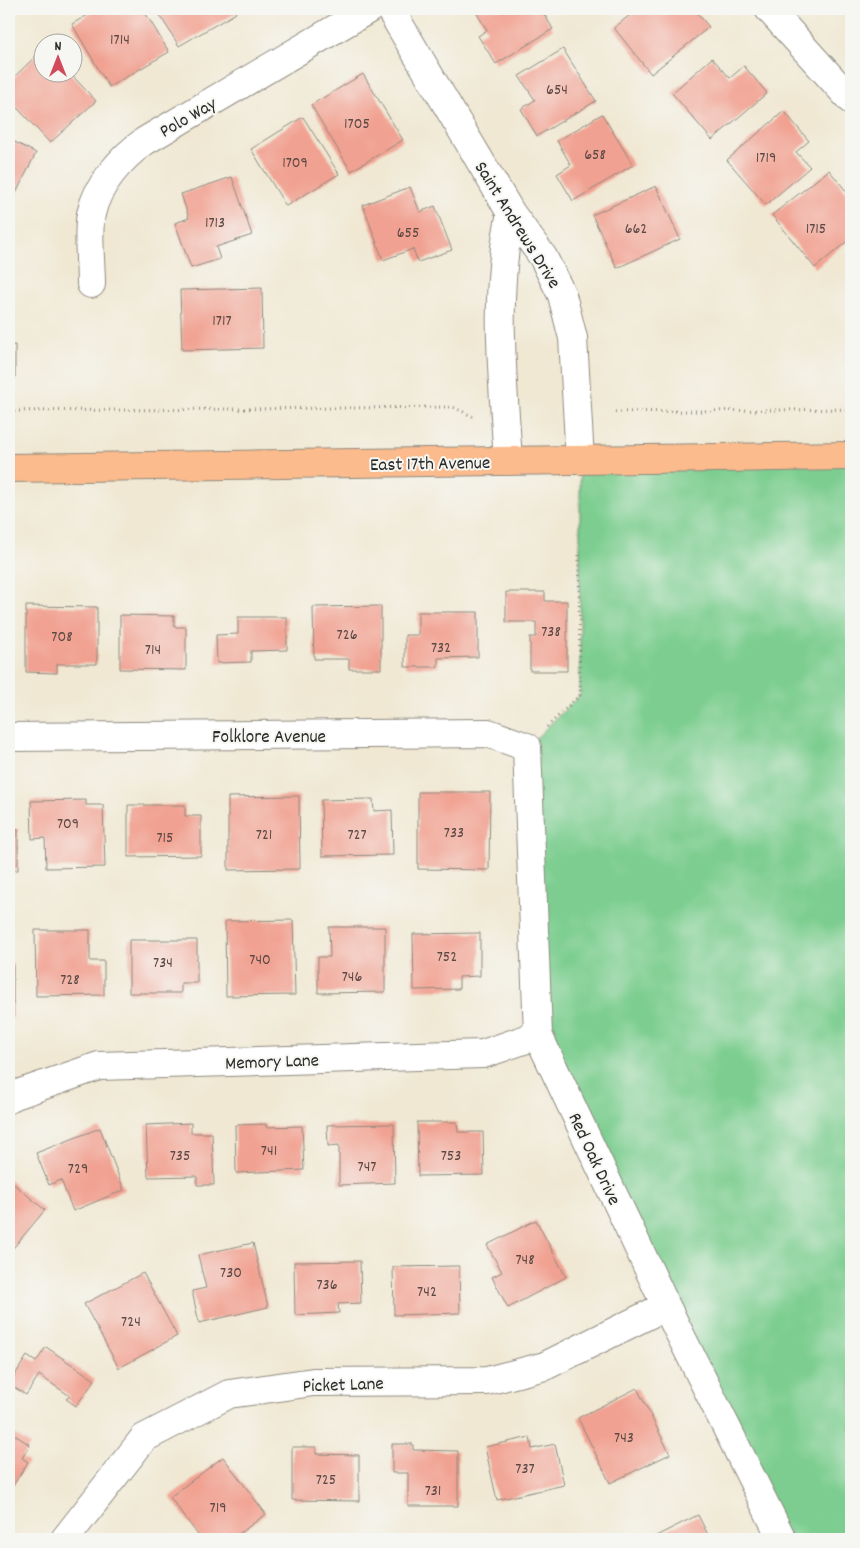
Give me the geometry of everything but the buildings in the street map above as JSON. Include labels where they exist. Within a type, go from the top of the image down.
[{"type":"main road","name":"East 17th Avenue","points":[[9,468],[851,456]]},
{"type":"street","name":"Polo Way","points":[[90,284],[91,214],[105,184],[126,156],[145,140],[368,9]]},
{"type":"street","name":"Saint Andrews Drive","points":[[390,9],[511,213],[542,257],[562,295],[573,338],[580,460]]},
{"type":"street","points":[[769,9],[846,84]]},
{"type":"street","points":[[508,461],[501,296],[502,259],[511,213]]},
{"type":"street","name":"Folklore Avenue","points":[[9,737],[488,733],[535,739]]},
{"type":"street","name":"Red Oak Drive","points":[[535,739],[538,1035],[666,1306],[782,1539]]},
{"type":"street","name":"Memory Lane","points":[[9,1099],[12,1096],[99,1066],[483,1054],[538,1035]]},
{"type":"street","name":"Picket Lane","points":[[64,1539],[144,1438],[229,1394],[313,1382],[487,1381],[545,1366],[666,1306]]},
{"type":"path","points":[[9,411],[453,407],[474,417]]},
{"type":"path","points":[[615,412],[851,409]]},
{"type":"path","points":[[535,739],[580,695],[579,551]]},
{"type":"green space","points":[[851,456],[851,1539],[782,1539],[538,1035],[527,747],[580,695],[580,460]]}]
